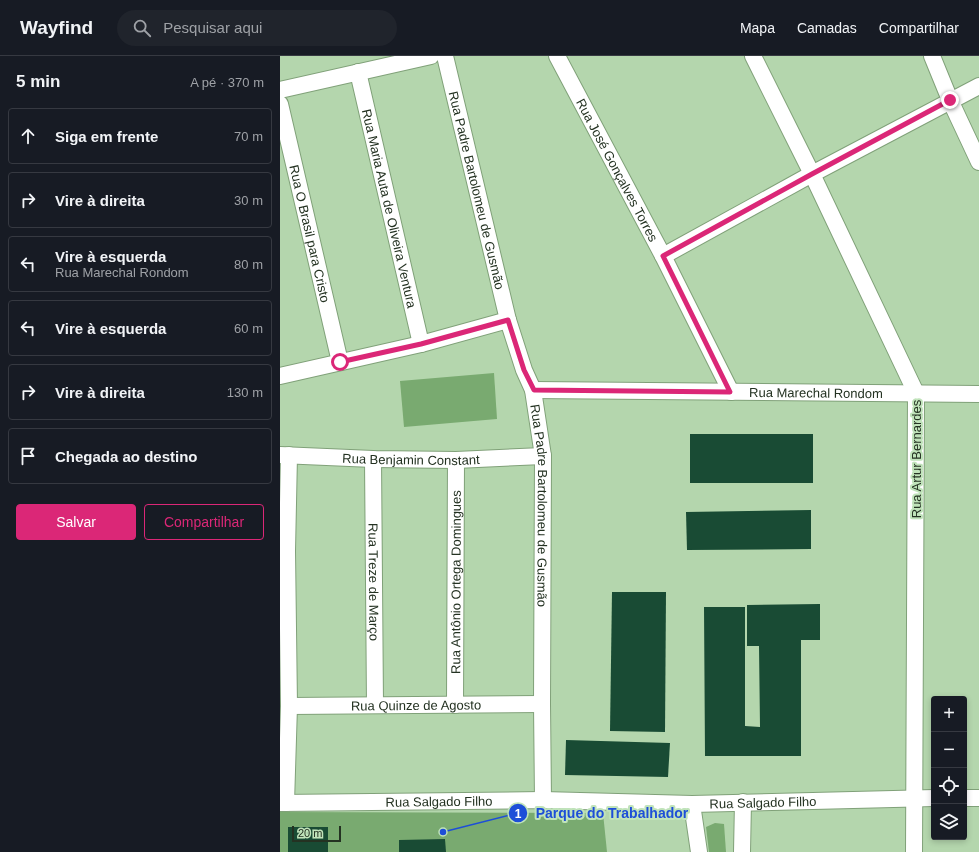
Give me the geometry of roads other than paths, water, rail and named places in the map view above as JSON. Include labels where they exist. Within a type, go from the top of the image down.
[{"type":"street","points":[[280,90],[431,56]]},
{"type":"street","name":"Rua Padre Bartolomeu de Gusmão","points":[[445,56],[508,320],[524,370],[534,390],[543,456],[543,800]]},
{"type":"street","name":"Rua José Gonçalves Torres","points":[[558,56],[663,256],[730,392]]},
{"type":"street","name":"Rua Artur Bernardes","points":[[753,56],[812,174],[916,393],[914,852]]},
{"type":"street","points":[[932,56],[950,100],[979,162]]},
{"type":"street","name":"Rua Maria Auta de Oliveira Ventura","points":[[358,72],[421,344]]},
{"type":"street","points":[[663,256],[812,174],[979,86]]},
{"type":"street","name":"Rua O Brasil para Cristo","points":[[280,104],[340,362]]},
{"type":"street","points":[[280,376],[421,344],[508,320]]},
{"type":"street","name":"Rua Marechal Rondom","points":[[534,390],[979,394]]},
{"type":"street","points":[[283,803],[289,706],[284,551],[285,455]]},
{"type":"street","name":"Rua Benjamin Constant","points":[[285,455],[373,459],[456,460],[543,456]]},
{"type":"street","name":"Rua Treze de Março","points":[[373,459],[375,705]]},
{"type":"street","name":"Rua Antônio Ortega Domingues","points":[[455,705],[456,460]]},
{"type":"street","name":"Rua Quinze de Agosto","points":[[289,706],[542,704]]},
{"type":"street","name":"Rua Salgado Filho","points":[[283,803],[543,800],[692,804],[931,798]]},
{"type":"street","points":[[967,798],[979,798]]},
{"type":"street","points":[[742,852],[743,802]]},
{"type":"street","points":[[692,804],[699,852]]},
{"type":"place","name":"Parque do Trabalhador","points":[[443,832]]}]
